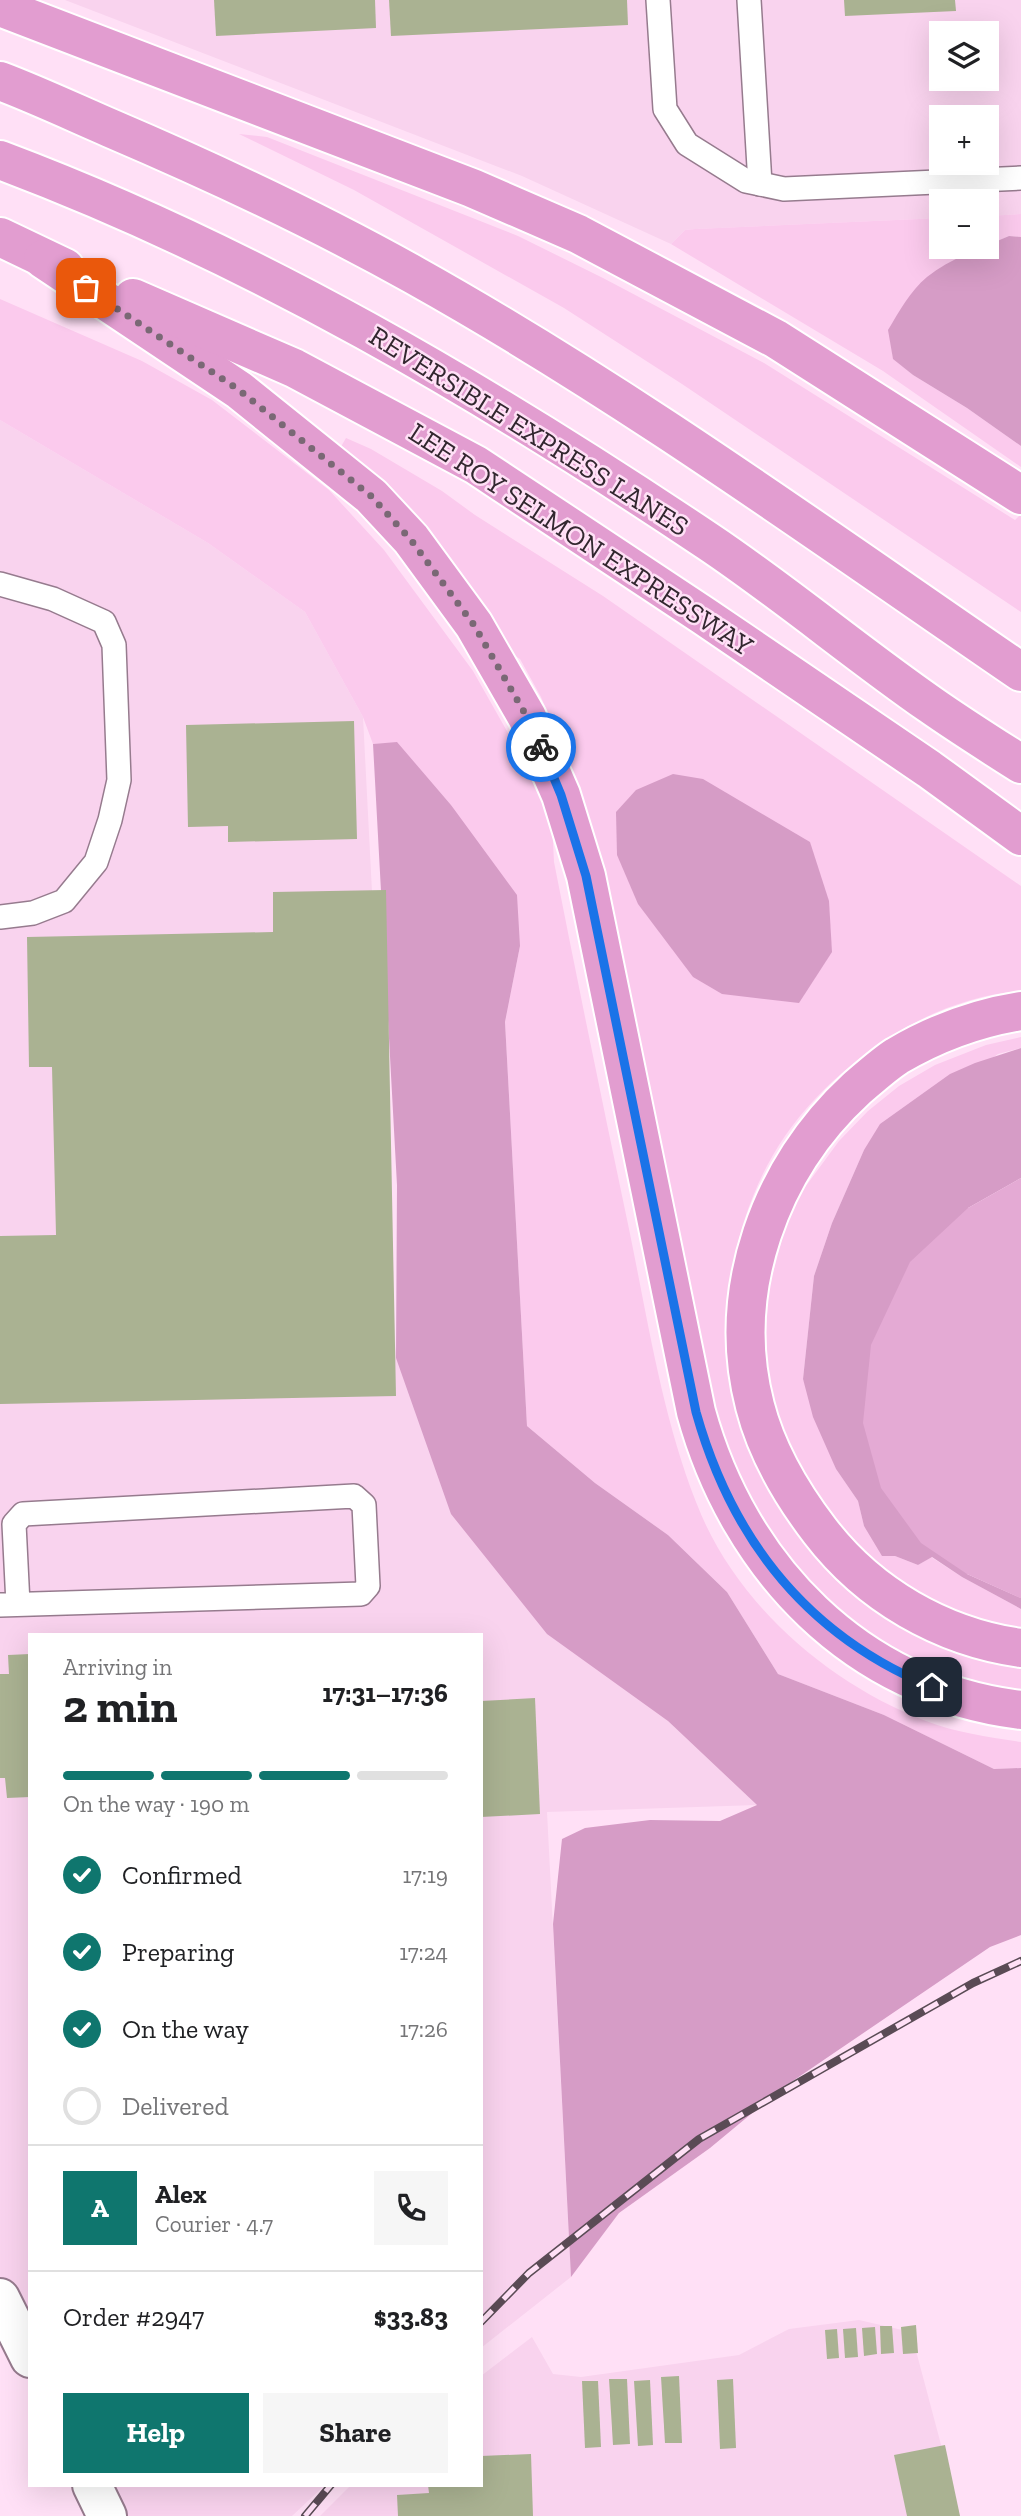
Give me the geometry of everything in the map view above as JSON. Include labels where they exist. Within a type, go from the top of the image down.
[{"type":"highway","points":[[3,8],[472,188],[578,234],[776,339],[1021,495]]},
{"type":"highway","points":[[4,83],[173,155],[338,234],[481,314],[649,419],[1021,672]]},
{"type":"highway","name":"REVERSIBLE EXPRESS LANES","points":[[0,160],[233,260],[475,391],[711,543],[930,705],[1021,765]]},
{"type":"highway","name":"LEE ROY SELMON EXPRESSWAY","points":[[2,238],[43,259],[294,368],[476,465],[929,769],[1021,836]]},
{"type":"highway","points":[[43,259],[239,390],[371,496],[411,540],[474,625],[527,717],[544,753],[561,795],[586,876],[696,1412],[706,1446],[733,1508],[747,1533],[782,1581],[813,1614],[858,1649],[915,1680],[949,1694],[977,1703],[1021,1710]]},
{"type":"highway","points":[[1021,1011],[960,1026],[918,1045],[895,1057],[838,1105],[795,1162],[767,1218],[749,1279],[746,1319],[749,1371],[754,1404],[763,1432],[788,1486],[824,1537],[864,1579],[913,1612],[974,1638],[1021,1648]]},
{"type":"street","points":[[0,2298],[28,2354]]},
{"type":"street","points":[[93,2487],[107,2516]]},
{"type":"lane","points":[[658,0],[664,109],[687,144],[746,181],[785,189],[1021,178]]},
{"type":"lane","points":[[749,0],[760,184]]},
{"type":"lane","points":[[0,584],[54,599],[104,622],[114,645],[119,780],[110,820],[96,862],[64,901],[33,913],[0,917]]},
{"type":"lane","points":[[354,1496],[364,1505],[368,1586],[361,1594],[9,1605],[14,1524],[23,1514],[354,1496]]},
{"type":"shaded area","points":[[65,0],[1021,0],[1021,214],[999,215],[999,189],[929,189],[929,219],[695,229],[685,230],[671,244],[522,176]]},
{"type":"shaded area","points":[[239,134],[267,137],[518,236],[764,363],[1015,520],[1021,514],[1021,612],[564,308],[354,190]]},
{"type":"shaded area","points":[[1021,214],[1021,237],[1009,236],[999,241],[999,215]]},
{"type":"shaded area","points":[[929,219],[929,259],[958,259],[939,270],[908,300],[889,330],[893,358],[913,375],[1021,446],[1021,467],[883,371],[671,244],[685,230]]},
{"type":"shaded area","points":[[1009,236],[1021,237],[1021,446],[893,359],[888,330],[910,295],[927,277],[956,259],[999,259],[999,240]]},
{"type":"shaded area","points":[[0,299],[142,361],[212,400],[329,490],[384,550],[473,671],[516,747],[552,822],[554,862],[657,1367],[684,1469],[713,1539],[734,1573],[759,1605],[788,1635],[820,1661],[889,1705],[926,1721],[961,1732],[1021,1742],[1021,1768],[994,1769],[884,1715],[778,1674],[727,1592],[668,1535],[595,1483],[527,1426],[505,1022],[520,946],[451,805],[397,743],[373,744],[363,717],[305,612],[208,543],[0,420]]},
{"type":"shaded area","points":[[0,420],[208,543],[305,612],[363,717],[396,1358],[668,1721],[757,1805],[547,1812],[571,2277],[483,2346],[483,1633],[28,1633],[28,2336],[0,2278]]},
{"type":"shaded area","points":[[346,438],[371,449],[442,491],[603,596],[1021,886],[1021,991],[952,1006],[908,1026],[867,1052],[840,1075],[815,1099],[785,1136],[766,1168],[739,1238],[728,1313],[728,1351],[741,1425],[756,1464],[783,1513],[833,1577],[867,1606],[906,1630],[946,1647],[1021,1668],[1021,1696],[954,1680],[848,1625],[748,1512],[707,1384],[617,927],[591,824],[577,783],[541,697],[520,659],[503,648],[339,450]]},
{"type":"shaded area","points":[[397,742],[451,805],[517,895],[520,946],[505,1022],[527,1426],[595,1483],[668,1535],[727,1592],[778,1674],[884,1715],[994,1769],[1021,1768],[1021,1935],[990,1947],[781,2089],[710,2148],[619,2213],[571,2277],[553,1924],[562,1839],[585,1828],[650,1820],[720,1821],[757,1805],[668,1721],[547,1634],[451,1514],[396,1358],[397,1185],[373,744]]},
{"type":"shaded area","points":[[673,774],[703,779],[810,842],[829,901],[832,952],[799,1003],[722,994],[693,977],[638,904],[617,855],[616,812],[636,790]]},
{"type":"shaded area","points":[[1021,1037],[1021,1048],[998,1054],[864,1150],[832,1223],[814,1276],[803,1379],[836,1469],[858,1501],[864,1526],[895,1556],[918,1565],[931,1557],[1021,1609],[1021,1633],[964,1619],[909,1592],[831,1523],[778,1428],[762,1341],[766,1288],[773,1273],[785,1228],[800,1194],[839,1141],[868,1111],[899,1086],[935,1065],[986,1045]]},
{"type":"shaded area","points":[[1021,1048],[1021,1178],[968,1208],[967,1574],[1021,1598],[1021,1609],[962,1577],[932,1557],[918,1565],[895,1556],[882,1556],[864,1526],[858,1501],[836,1469],[813,1417],[803,1379],[814,1276],[832,1223],[864,1150],[880,1124],[950,1074]]},
{"type":"shaded area","points":[[1021,1178],[1020,1598],[967,1574],[921,1543],[881,1488],[863,1423],[871,1345],[910,1262],[968,1208]]},
{"type":"shaded area","points":[[859,2320],[911,2332],[960,2516],[320,2516],[349,2487],[483,2487],[483,2374],[532,2337],[553,2374],[581,2377],[739,2355],[789,2329]]},
{"type":"shaded area","points":[[99,2487],[323,2487],[292,2516],[113,2516]]},
{"type":"building","points":[[214,0],[375,0],[376,28],[216,36]]},
{"type":"building","points":[[389,0],[627,0],[628,25],[391,36]]},
{"type":"building","points":[[844,0],[955,0],[956,11],[845,16]]},
{"type":"building","points":[[354,721],[357,839],[228,842],[228,826],[188,827],[186,725]]},
{"type":"building","points":[[386,890],[396,1396],[0,1404],[0,1236],[56,1235],[52,1067],[29,1067],[27,937],[273,932],[273,892]]},
{"type":"building","points":[[28,1654],[28,1797],[7,1798],[5,1778],[0,1778],[0,1674],[9,1674],[8,1655]]},
{"type":"building","points":[[535,1698],[540,1814],[483,1817],[483,1701]]},
{"type":"building","points":[[916,2325],[918,2353],[903,2354],[901,2327]]},
{"type":"building","points":[[880,2326],[892,2326],[894,2353],[881,2354]]},
{"type":"building","points":[[875,2327],[877,2354],[864,2356],[862,2328]]},
{"type":"building","points":[[856,2328],[858,2357],[845,2358],[843,2329]]},
{"type":"building","points":[[837,2329],[839,2358],[827,2359],[825,2330]]},
{"type":"building","points":[[679,2376],[682,2443],[665,2443],[661,2377]]},
{"type":"building","points":[[609,2379],[627,2379],[630,2444],[613,2445]]},
{"type":"building","points":[[733,2379],[736,2448],[720,2449],[717,2380]]},
{"type":"building","points":[[650,2380],[653,2445],[638,2446],[634,2381]]},
{"type":"building","points":[[582,2381],[598,2381],[601,2447],[585,2448]]},
{"type":"building","points":[[945,2445],[960,2516],[907,2516],[894,2455]]},
{"type":"building","points":[[531,2454],[533,2516],[398,2516],[397,2495],[429,2493],[428,2487],[483,2487],[483,2456]]},
{"type":"railway","points":[[483,2320],[529,2273],[699,2139],[973,1983],[1021,1961]]},
{"type":"railway","points":[[305,2516],[329,2487]]},
{"type":"way so far","points":[[86,288],[239,390],[371,496],[411,540],[474,625],[527,717],[541,747]]},
{"type":"route","points":[[541,747],[561,795],[586,876],[696,1412],[718,1479],[747,1533],[782,1581],[813,1614],[858,1649],[932,1687]]}]
